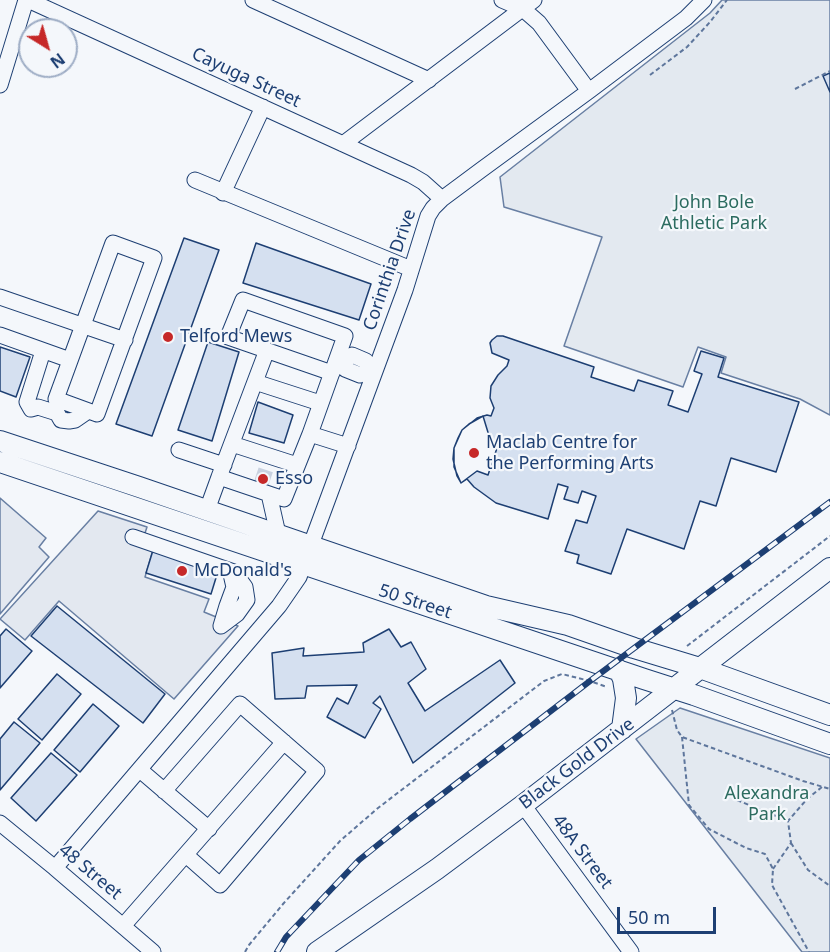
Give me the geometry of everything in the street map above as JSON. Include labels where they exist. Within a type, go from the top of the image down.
[{"type":"main road","name":"50 Street","points":[[0,441],[486,606],[568,625],[700,668],[830,715]]},
{"type":"main road","name":"50 Street","points":[[0,462],[675,688],[830,744]]},
{"type":"main road","name":"Black Gold Drive","points":[[319,951],[523,805],[830,568]]},
{"type":"main road","points":[[745,634],[735,654],[735,664],[739,674],[750,686]]},
{"type":"main road","points":[[619,670],[626,698],[622,729]]},
{"type":"street","points":[[0,85],[27,0]]},
{"type":"street","name":"Cayuga Street","points":[[27,0],[411,175],[423,182],[442,200]]},
{"type":"street","points":[[253,0],[429,80]]},
{"type":"street","points":[[502,0],[528,4]]},
{"type":"street","name":"Corinthia Drive","points":[[55,868],[279,606],[299,577],[348,446],[372,371],[411,269],[428,216],[433,208],[590,92],[686,18],[704,0]]},
{"type":"street","points":[[343,144],[528,4]]},
{"type":"street","points":[[528,4],[539,23],[590,92]]},
{"type":"street","points":[[223,193],[263,107]]},
{"type":"street","points":[[195,180],[411,269]]},
{"type":"street","points":[[113,243],[154,258],[125,340],[98,414],[56,399],[113,243]]},
{"type":"street","points":[[0,297],[125,340]]},
{"type":"street","points":[[179,450],[284,499],[320,403],[337,365],[345,336],[243,300],[228,337],[267,350],[337,365],[352,355],[366,361],[372,371]]},
{"type":"street","points":[[0,335],[70,360]]},
{"type":"street","points":[[207,510],[267,350]]},
{"type":"street","points":[[43,351],[27,402],[31,409],[38,407],[57,413],[61,420],[69,421],[75,420],[88,411]]},
{"type":"street","points":[[255,382],[320,403]]},
{"type":"street","points":[[310,434],[348,446]]},
{"type":"street","points":[[232,444],[268,463],[297,465]]},
{"type":"street","points":[[263,489],[278,534]]},
{"type":"street","points":[[133,537],[234,572],[245,588],[247,600],[237,614],[221,626]]},
{"type":"street","points":[[164,790],[240,704],[318,771],[220,885],[186,855]]},
{"type":"street","points":[[123,926],[284,742]]},
{"type":"street","points":[[140,770],[209,829]]},
{"type":"street","name":"48A Street","points":[[523,805],[631,952]]},
{"type":"street","name":"48 Street","points":[[0,823],[153,952]]},
{"type":"path","points":[[650,75],[687,47],[727,0]]},
{"type":"path","points":[[795,89],[830,71]]},
{"type":"path","points":[[669,659],[830,537]]},
{"type":"path","points":[[245,952],[283,904],[340,841],[378,808],[544,681],[562,674],[616,691],[625,689]]},
{"type":"path","points":[[672,710],[682,737],[689,805],[709,829],[746,848],[765,854],[773,869]]},
{"type":"path","points":[[682,737],[830,789]]},
{"type":"path","points":[[822,787],[807,799],[788,821],[791,843],[808,870],[830,886]]},
{"type":"path","points":[[737,800],[788,821]]},
{"type":"path","points":[[791,843],[773,869],[772,885],[809,952]]},
{"type":"green space","name":"John Bole Athletic Park","points":[[722,0],[830,0],[830,415],[800,399],[721,373],[726,357],[698,347],[683,387],[564,346],[602,237],[504,207],[500,177],[710,13]]},
{"type":"green space","name":"Alexandra Park","points":[[680,708],[830,758],[830,952],[802,952],[636,739]]},
{"type":"shaded area","points":[[0,498],[46,538],[39,547],[49,557],[0,614]]},
{"type":"shaded area","points":[[98,511],[147,527],[141,545],[153,550],[145,577],[209,599],[204,612],[238,626],[174,699],[59,601],[25,640],[0,619]]},
{"type":"building","points":[[830,73],[830,92],[823,76]]},
{"type":"building","name":"Telford Mews","points":[[184,238],[219,250],[152,436],[116,424]]},
{"type":"building","points":[[256,243],[371,284],[359,320],[243,283]]},
{"type":"building","points":[[497,336],[503,336],[594,367],[591,377],[634,391],[638,380],[673,391],[668,405],[688,412],[702,374],[694,371],[701,351],[724,358],[718,377],[799,402],[776,472],[731,458],[716,506],[700,501],[684,549],[627,529],[611,574],[577,563],[579,555],[565,551],[576,520],[587,523],[596,496],[582,491],[578,503],[564,499],[568,487],[558,484],[548,519],[496,503],[467,479],[461,483],[457,476],[453,459],[458,438],[462,430],[477,418],[491,416],[494,408],[490,398],[491,386],[509,360],[492,353],[490,343]]},
{"type":"building","points":[[208,342],[239,352],[212,441],[178,430]]},
{"type":"building","points":[[0,347],[30,357],[16,397],[0,391]]},
{"type":"building","points":[[258,402],[293,415],[284,443],[249,433]]},
{"type":"building","name":"Maclab Centre for the Performing Arts","points":[[483,416],[490,439],[499,442],[488,475],[477,471],[461,483],[454,467],[454,448],[462,430]]},
{"type":"building","name":"McDonald's","points":[[154,547],[219,568],[211,594],[146,573]]},
{"type":"building","points":[[57,606],[165,694],[143,723],[31,636]]},
{"type":"building","points":[[6,629],[32,651],[0,688],[0,636]]},
{"type":"building","points":[[389,629],[401,647],[411,642],[426,669],[408,683],[425,711],[500,660],[515,683],[413,763],[380,696],[373,703],[381,709],[365,738],[327,717],[337,698],[348,704],[357,685],[307,686],[305,698],[275,699],[272,653],[304,648],[303,656],[364,652],[363,643]]},
{"type":"building","points":[[57,674],[81,694],[42,740],[18,719]]},
{"type":"building","points":[[93,704],[119,726],[80,772],[54,750]]},
{"type":"building","points":[[14,722],[40,743],[0,790],[0,739]]},
{"type":"building","points":[[51,753],[77,775],[36,821],[11,798]]},
{"type":"tunnel","points":[[261,484],[266,469]]},
{"type":"railway","points":[[277,952],[286,937],[359,860],[590,681],[830,502]]},
{"type":"place","name":"Telford Mews","points":[[168,337]]},
{"type":"place","name":"Maclab Centre for the Performing Arts","points":[[474,453]]},
{"type":"place","name":"Esso","points":[[263,479]]},
{"type":"place","name":"McDonald's","points":[[182,571]]}]
